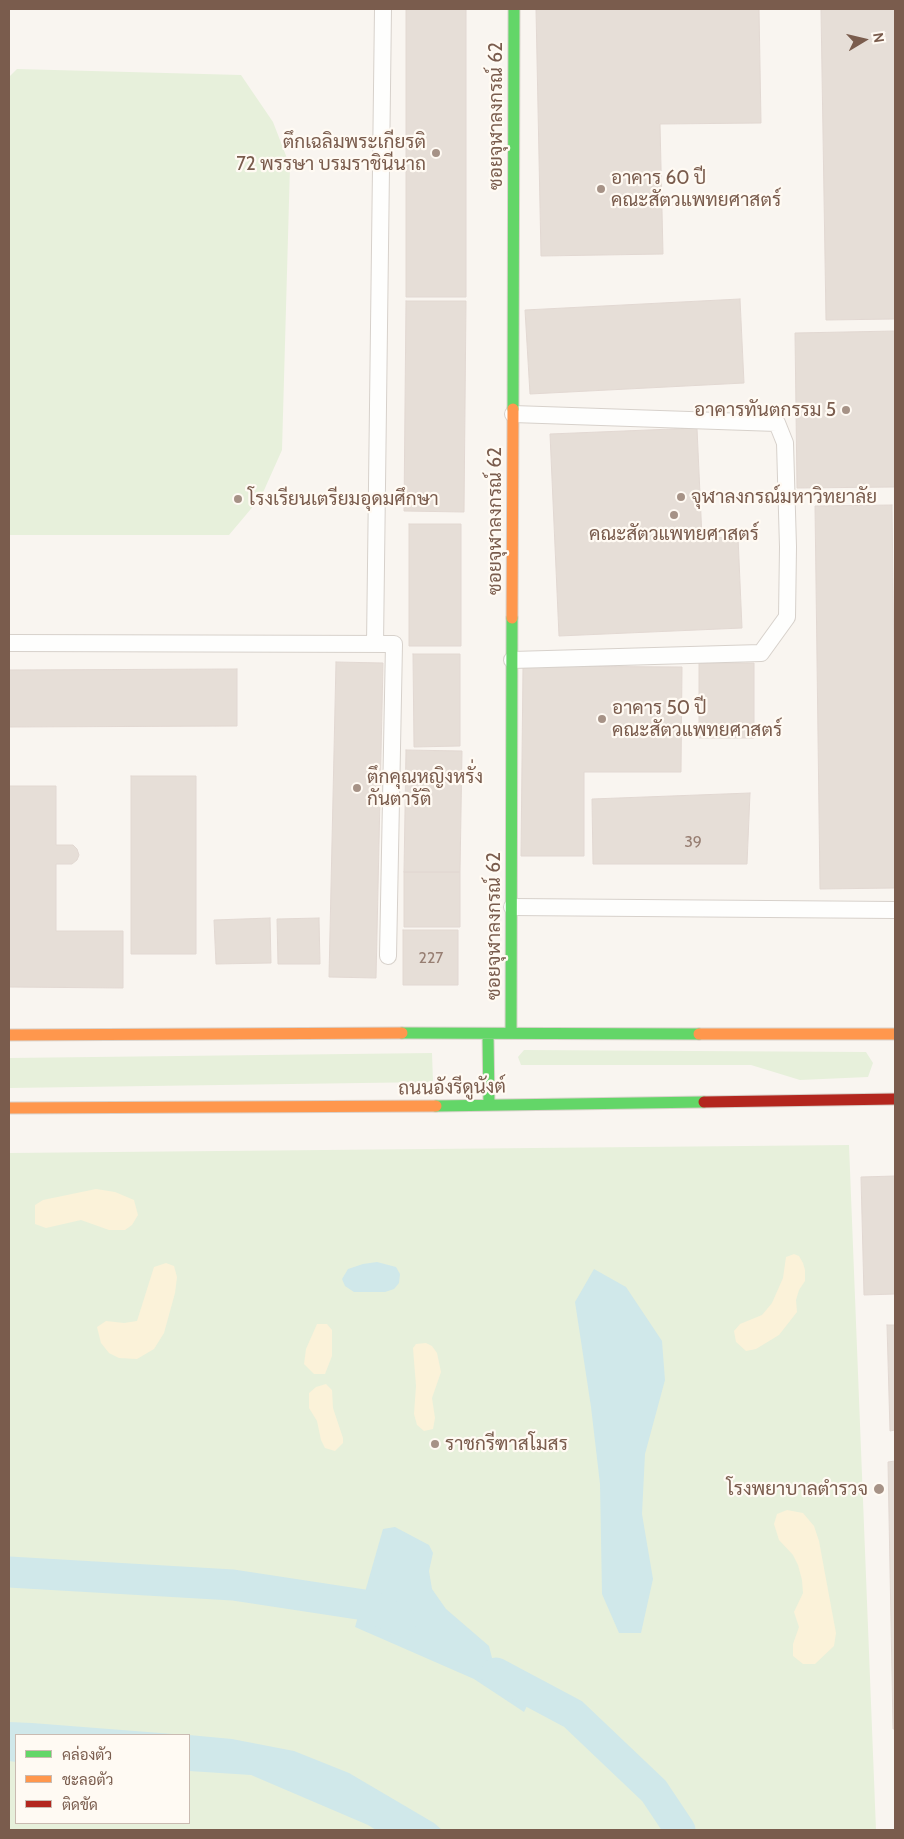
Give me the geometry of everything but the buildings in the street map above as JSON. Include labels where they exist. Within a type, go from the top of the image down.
[{"type":"main road","name":"ซอยจุฬาลงกรณ์ 62","points":[[511,1033],[514,9]]},
{"type":"main road","points":[[9,1035],[202,1033],[895,1034]]},
{"type":"main road","points":[[488,1034],[489,1106]]},
{"type":"main road","name":"ถนนอังรีดูนังต์","points":[[9,1108],[489,1106],[895,1099]]},
{"type":"lane","points":[[375,644],[382,9]]},
{"type":"lane","points":[[512,660],[761,653],[787,617],[788,546],[785,443],[777,423],[513,414]]},
{"type":"lane","points":[[9,643],[394,644],[388,956]]},
{"type":"lane","points":[[512,907],[895,910]]},
{"type":"green space","points":[[17,69],[241,75],[273,122],[290,166],[282,450],[261,497],[229,535],[9,535],[9,77]]},
{"type":"green space","points":[[524,1050],[866,1052],[873,1063],[868,1077],[800,1080],[751,1065],[521,1065],[518,1057]]},
{"type":"green space","points":[[432,1053],[433,1082],[9,1088],[9,1058]]},
{"type":"green space","name":"ราชกรีฑาสโมสร","points":[[849,1145],[876,1830],[9,1830],[9,1153]]},
{"type":"sand","points":[[96,1189],[115,1192],[134,1200],[138,1215],[132,1225],[125,1230],[109,1230],[81,1220],[46,1228],[35,1224],[35,1205],[43,1200]]},
{"type":"sand","points":[[794,1254],[799,1256],[805,1270],[805,1281],[799,1290],[796,1300],[797,1312],[779,1335],[756,1349],[746,1351],[736,1342],[734,1331],[740,1324],[762,1315],[772,1303],[783,1278],[786,1257]]},
{"type":"sand","points":[[166,1263],[174,1266],[177,1277],[175,1293],[164,1333],[154,1349],[137,1359],[119,1358],[109,1353],[101,1343],[97,1327],[106,1321],[124,1323],[137,1321],[154,1267]]},
{"type":"sand","points":[[317,1324],[327,1324],[332,1330],[332,1356],[325,1374],[314,1374],[304,1364],[306,1349]]},
{"type":"sand","points":[[426,1343],[432,1346],[437,1353],[441,1372],[432,1398],[435,1418],[433,1429],[424,1431],[417,1425],[414,1414],[416,1386],[413,1348],[416,1344]]},
{"type":"sand","points":[[326,1384],[332,1390],[333,1408],[343,1438],[343,1443],[335,1451],[325,1448],[321,1440],[317,1421],[309,1408],[309,1393],[316,1387]]},
{"type":"sand","points":[[787,1510],[803,1513],[814,1526],[819,1541],[836,1633],[834,1646],[815,1664],[803,1664],[793,1656],[793,1644],[799,1627],[794,1612],[803,1593],[802,1580],[793,1555],[779,1540],[774,1524],[777,1514]]},
{"type":"water","points":[[377,1262],[396,1267],[400,1274],[399,1283],[394,1289],[385,1292],[354,1292],[345,1286],[342,1279],[348,1269]]},
{"type":"water","points":[[594,1269],[626,1287],[662,1341],[665,1380],[645,1454],[642,1514],[653,1579],[641,1633],[619,1633],[602,1594],[600,1484],[591,1407],[575,1302]]},
{"type":"water","points":[[395,1527],[429,1545],[433,1553],[429,1571],[432,1589],[446,1609],[489,1646],[494,1666],[536,1688],[524,1712],[474,1679],[355,1627],[383,1529]]},
{"type":"water","points":[[9,1722],[173,1734],[15,1734],[15,1762],[9,1761]]},
{"type":"water","points":[[190,1735],[232,1739],[294,1751],[349,1773],[434,1823],[442,1830],[376,1830],[251,1775],[190,1771]]},
{"type":"waterway","points":[[9,1572],[233,1585],[371,1606],[401,1622]]},
{"type":"waterway","points":[[496,1673],[573,1714],[654,1791],[680,1830]]},
{"type":"traffic: fast","points":[[513,409],[514,9]]},
{"type":"traffic: fast","points":[[511,1033],[512,618]]},
{"type":"traffic: fast","points":[[402,1033],[699,1034]]},
{"type":"traffic: fast","points":[[488,1034],[489,1105]]},
{"type":"traffic: fast","points":[[436,1106],[704,1102]]},
{"type":"traffic: slow","points":[[512,618],[513,409]]},
{"type":"traffic: slow","points":[[9,1035],[402,1033]]},
{"type":"traffic: slow","points":[[699,1034],[895,1034]]},
{"type":"traffic: slow","points":[[9,1108],[436,1106]]},
{"type":"traffic: jam","points":[[704,1102],[895,1099]]},
{"type":"place","name":"ตึกเฉลิมพระเกียรติ 72 พรรษา บรมราชินีนาถ","points":[[436,153]]},
{"type":"place","name":"อาคาร 60 ปี คณะสัตวแพทยศาสตร์","points":[[601,189]]},
{"type":"place","name":"อาคารทันตกรรม 5","points":[[846,410]]},
{"type":"place","name":"จุฬาลงกรณ์มหาวิทยาลัย","points":[[681,497]]},
{"type":"place","name":"โรงเรียนเตรียมอุดมศึกษา","points":[[238,499]]},
{"type":"place","name":"คณะสัตวแพทยศาสตร์","points":[[674,515]]},
{"type":"place","name":"อาคาร 50 ปี คณะสัตวแพทยศาสตร์","points":[[602,719]]},
{"type":"place","name":"ตึกคุณหญิงหรั่ง กันตารัติ","points":[[357,788]]},
{"type":"place","name":"ราชกรีฑาสโมสร","points":[[435,1444]]},
{"type":"place","name":"โรงพยาบาลตำรวจ","points":[[879,1489]]}]
